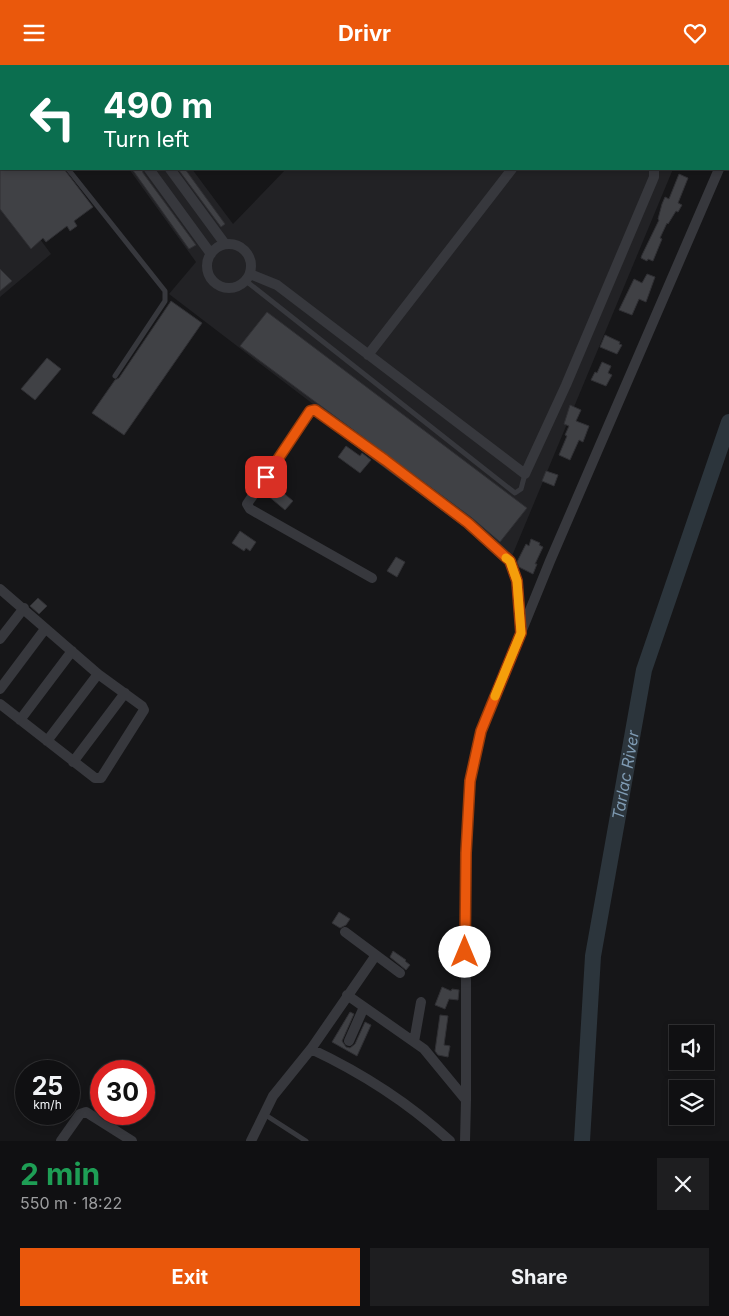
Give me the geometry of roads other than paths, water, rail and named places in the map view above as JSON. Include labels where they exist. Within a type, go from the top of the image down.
[{"type":"street","points":[[170,170],[226,244]]},
{"type":"street","points":[[368,355],[511,170]]},
{"type":"street","points":[[248,278],[277,285],[525,474],[566,385],[635,223],[654,177],[654,170]]},
{"type":"street","points":[[465,1141],[466,853],[470,781],[481,731],[550,561],[719,170]]},
{"type":"street","points":[[153,173],[211,254]]},
{"type":"street","points":[[226,244],[237,246],[246,253],[251,263],[248,278],[235,288],[223,288],[212,282],[207,271],[207,259],[214,249],[226,244]]},
{"type":"street","points":[[372,578],[248,507],[247,504],[310,411],[315,410],[385,460],[468,523],[510,561],[517,581],[521,633]]},
{"type":"street","points":[[0,589],[98,674],[142,705],[144,710],[101,778],[95,779],[0,704]]},
{"type":"street","points":[[0,639],[24,608]]},
{"type":"street","points":[[0,689],[45,629]]},
{"type":"street","points":[[20,720],[72,651]]},
{"type":"street","points":[[47,741],[98,674]]},
{"type":"street","points":[[74,762],[124,693]]},
{"type":"street","points":[[345,932],[400,973]]},
{"type":"street","points":[[251,1141],[272,1096],[311,1049],[376,955]]},
{"type":"street","points":[[347,995],[428,1054],[466,1100]]},
{"type":"street","points":[[414,1042],[421,1002]]},
{"type":"street","points":[[349,1041],[364,1007]]},
{"type":"street","points":[[311,1049],[352,1070],[429,1122],[450,1141]]},
{"type":"street","points":[[61,1141],[80,1114],[86,1112],[132,1141]]},
{"type":"lane","points":[[69,170],[165,291],[165,301],[115,376]]},
{"type":"lane","points":[[248,278],[515,493],[521,489],[525,474]]},
{"type":"lane","points":[[264,1113],[306,1141]]},
{"type":"waterway","name":"Tarlac River","points":[[582,1141],[593,956],[644,670],[729,422]]}]
